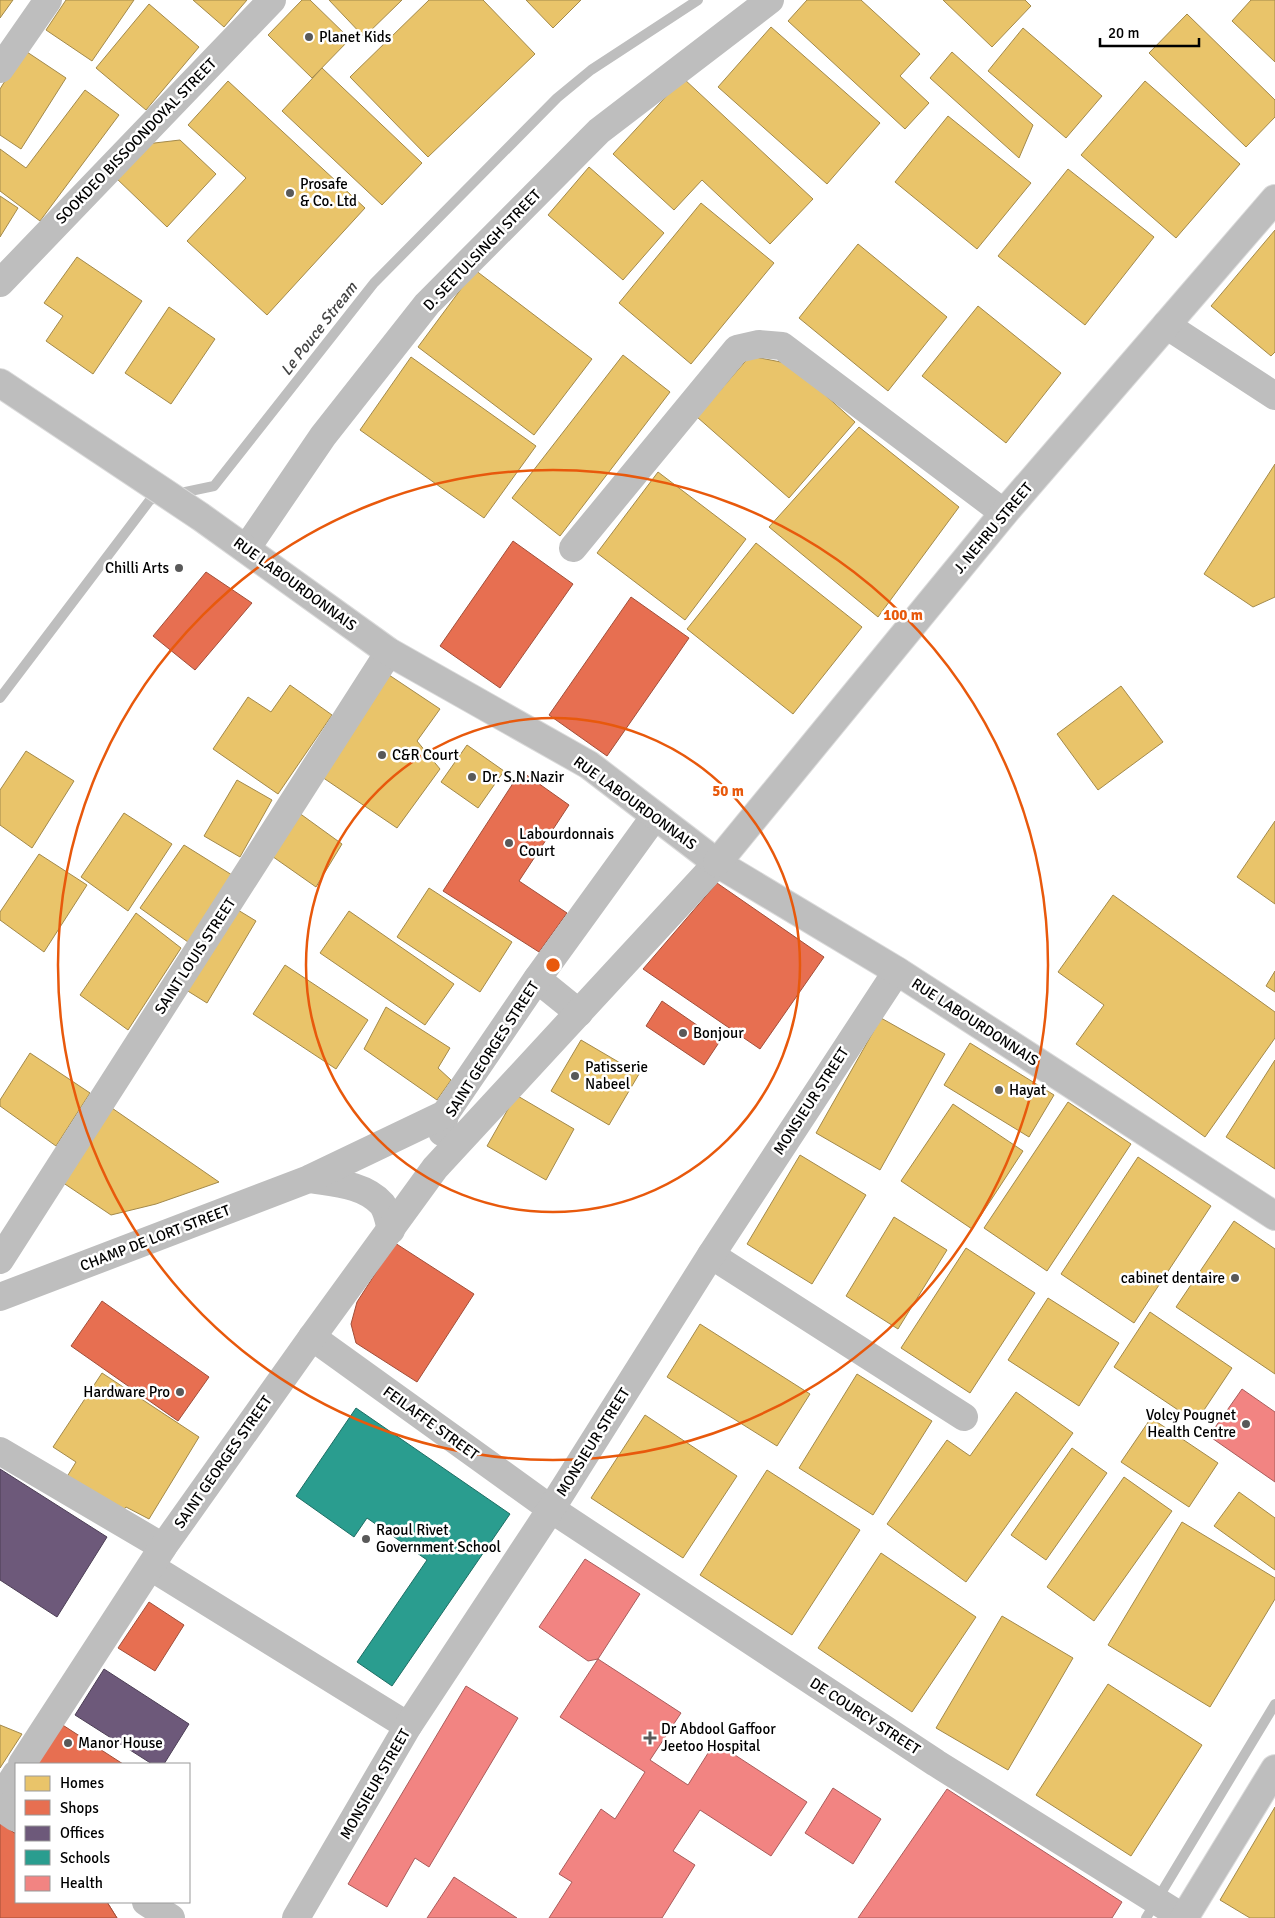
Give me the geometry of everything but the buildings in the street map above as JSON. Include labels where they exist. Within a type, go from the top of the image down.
[{"type":"street","points":[[0,64],[46,0]]},
{"type":"street","points":[[0,69],[46,0]]},
{"type":"street","name":"SOOKDEO BISSOONDOYAL STREET","points":[[0,283],[272,0]]},
{"type":"street","name":"D. SEETULSINGH STREET","points":[[246,549],[323,436],[427,304],[599,131],[770,0]]},
{"type":"street","name":"J. NEHRU STREET","points":[[717,863],[1004,513],[1275,199]]},
{"type":"street","points":[[1166,325],[1275,396]]},
{"type":"street","points":[[573,548],[737,349],[759,344],[782,346],[1004,513]]},
{"type":"street","name":"RUE LABOURDONNAIS","points":[[0,383],[201,517],[389,652],[588,765],[717,863],[896,971],[1275,1216]]},
{"type":"street","name":"SAINT LOUIS STREET","points":[[0,1260],[389,652]]},
{"type":"street","name":"SAINT GEORGES STREET","points":[[435,1168],[445,1114],[537,979],[655,816]]},
{"type":"street","name":"SAINT GEORGES STREET","points":[[23,1763],[157,1557],[312,1336],[435,1168],[717,863]]},
{"type":"street","name":"MONSIEUR STREET","points":[[296,1918],[408,1726],[551,1509],[711,1255],[896,971]]},
{"type":"street","points":[[537,979],[579,1013]]},
{"type":"street","name":"CHAMP DE LORT STREET","points":[[0,1297],[309,1179],[445,1114]]},
{"type":"street","points":[[309,1179],[364,1190],[383,1205],[391,1230]]},
{"type":"street","points":[[711,1255],[964,1417]]},
{"type":"street","name":"FEILAFFE STREET","points":[[312,1336],[551,1509]]},
{"type":"street","points":[[0,1451],[408,1726]]},
{"type":"street","name":"DE COURCY STREET","points":[[551,1509],[936,1763],[1180,1915]]},
{"type":"street","points":[[1180,1915],[1275,1769]]},
{"type":"street","points":[[0,1799],[15,1776]]},
{"type":"street","points":[[0,1807],[15,1817]]},
{"type":"street","points":[[148,1903],[171,1918]]},
{"type":"waterway","name":"Le Pouce Stream","points":[[176,494],[214,486],[374,283],[557,98],[591,70],[698,0]]},
{"type":"waterway","name":"Le Pouce Stream","points":[[0,698],[150,500],[162,497]]},
{"type":"waterway","points":[[1146,1918],[1275,1704]]},
{"type":"place","name":"Planet Kids","points":[[309,37]]},
{"type":"place","name":"Prosafe & Co. Ltd","points":[[290,193]]},
{"type":"place","name":"Chilli Arts","points":[[179,568]]},
{"type":"place","name":"C&R Court","points":[[382,755]]},
{"type":"place","name":"Dr. S.N.Nazir","points":[[472,777]]},
{"type":"place","name":"Labourdonnais Court","points":[[509,843]]},
{"type":"place","name":"Bonjour","points":[[683,1033]]},
{"type":"place","name":"Patisserie Nabeel","points":[[575,1076]]},
{"type":"place","name":"Hayat","points":[[999,1090]]},
{"type":"place","name":"cabinet dentaire","points":[[1235,1278]]},
{"type":"place","name":"Hardware Pro","points":[[180,1392]]},
{"type":"place","name":"Volcy Pougnet Health Centre","points":[[1246,1424]]},
{"type":"place","name":"Raoul Rivet Government School","points":[[366,1539]]},
{"type":"place","name":"Dr Abdool Gaffoor Jeetoo Hospital","points":[[650,1738]]},
{"type":"place","name":"Manor House","points":[[68,1743]]}]
